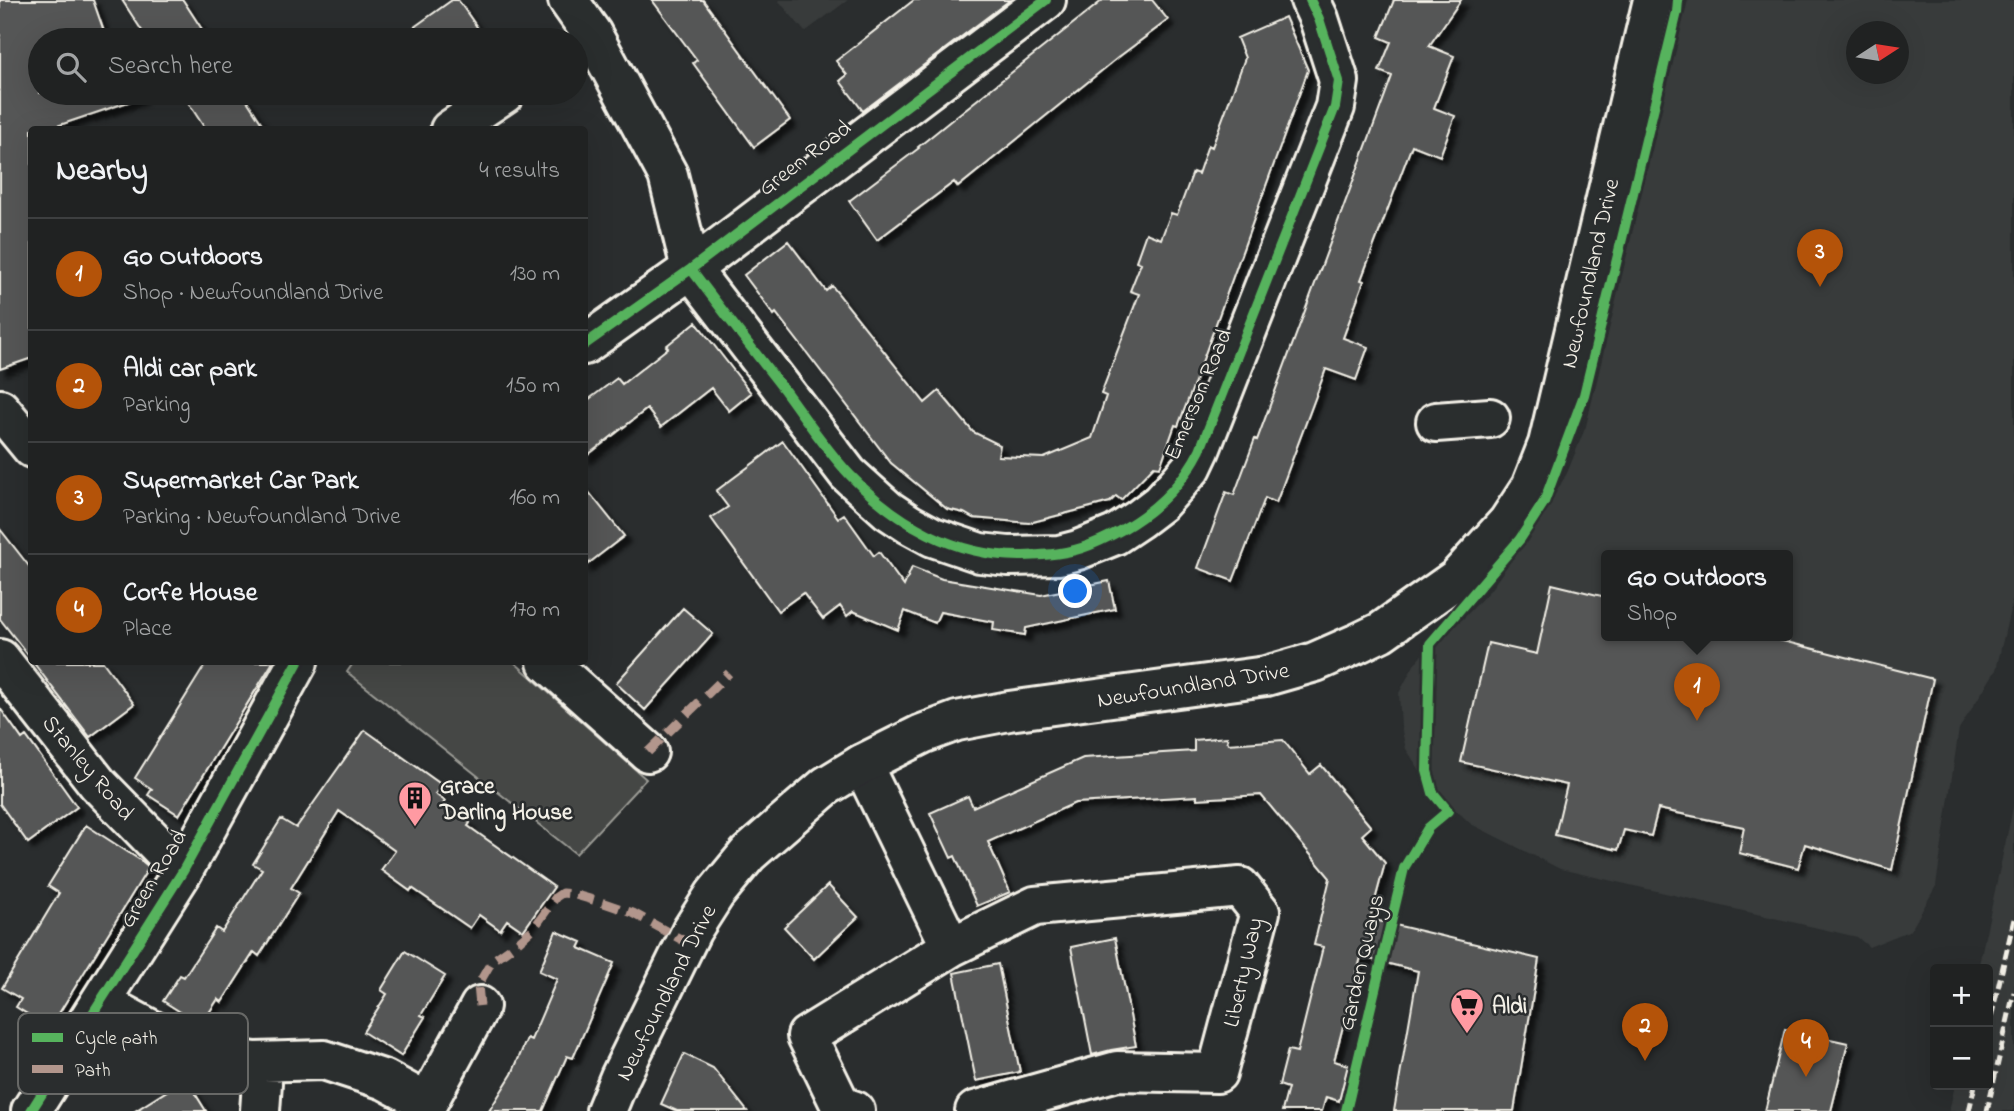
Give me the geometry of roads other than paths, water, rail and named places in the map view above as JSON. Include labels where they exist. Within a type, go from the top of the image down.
[{"type":"street","points":[[568,0],[579,28]]},
{"type":"street","name":"Green Road","points":[[588,342],[691,269],[1046,0]]},
{"type":"street","name":"Newfoundland Drive","points":[[606,1111],[692,930],[715,894],[748,854],[826,786],[862,764],[922,734],[957,721],[1009,711],[1266,676],[1315,662],[1381,632],[1456,579],[1508,522],[1531,487],[1548,444],[1653,0]]},
{"type":"street","name":"Emerson Road","points":[[691,269],[848,474],[888,510],[909,524],[933,537],[980,553],[1008,556],[1059,555],[1115,535],[1160,503],[1192,467],[1335,107],[1339,81],[1321,6]]},
{"type":"street","points":[[588,46],[668,175],[691,269]]},
{"type":"street","points":[[456,126],[487,105]]},
{"type":"street","points":[[0,409],[28,443]]},
{"type":"street","points":[[1436,422],[1490,418]]},
{"type":"street","name":"Stanley Road","points":[[0,659],[97,784],[183,871]]},
{"type":"street","name":"Green Road","points":[[93,1013],[183,871],[296,665]]},
{"type":"street","points":[[550,665],[648,752]]},
{"type":"street","points":[[862,764],[951,947]]},
{"type":"street","name":"Liberty Way","points":[[855,1111],[841,1106],[807,1036],[951,947],[1035,906],[1240,887],[1260,912],[1217,1073],[1116,1071],[975,1111]]},
{"type":"street","points":[[100,1002],[120,1013]]},
{"type":"street","points":[[248,1061],[324,1060],[386,1080],[425,1107],[480,1006]]},
{"type":"street","points":[[255,1062],[262,1083],[260,1111]]},
{"type":"street","name":"Green Road","points":[[31,1111],[42,1094]]},
{"type":"railway","points":[[1989,1027],[2014,919]]},
{"type":"railway","points":[[1987,1111],[2014,992]]},
{"type":"railway","points":[[1969,1111],[1974,1090]]},
{"type":"place","name":"Supermarket Car Park","points":[[1820,287]]},
{"type":"place","name":"Go Outdoors","points":[[1697,721]]},
{"type":"place","name":"Grace Darling House","points":[[415,828]]},
{"type":"place","name":"Aldi","points":[[1467,1035]]},
{"type":"place","name":"Aldi car park","points":[[1645,1061]]},
{"type":"place","name":"Corfe House","points":[[1806,1077]]}]
